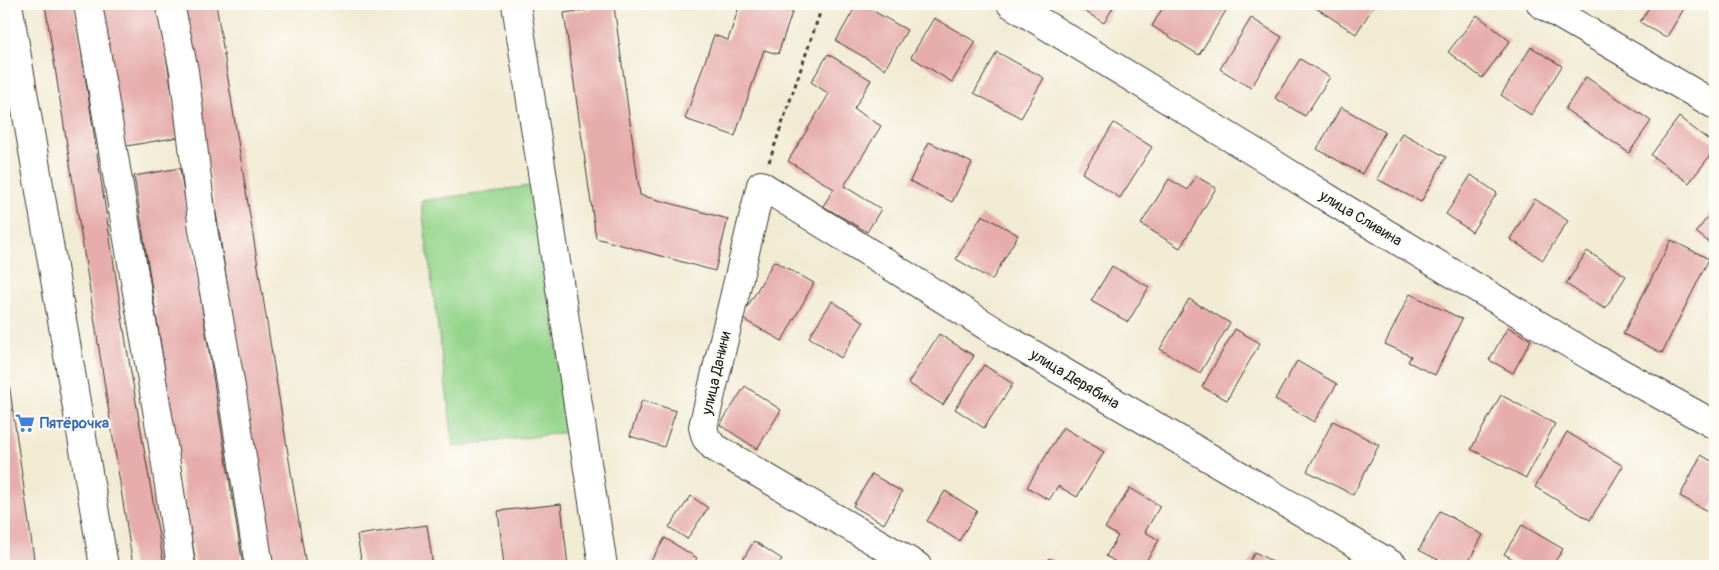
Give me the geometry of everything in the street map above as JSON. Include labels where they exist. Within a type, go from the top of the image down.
[{"type":"street","points":[[8,4],[104,566]]},
{"type":"street","points":[[88,4],[163,445],[181,566]]},
{"type":"street","points":[[170,4],[184,71],[203,229],[232,393],[259,566]]},
{"type":"street","points":[[516,4],[603,566]]},
{"type":"street","name":"улица Сливина","points":[[1010,4],[1409,247],[1592,356],[1715,425]]},
{"type":"street","points":[[1541,4],[1715,105]]},
{"type":"street","name":"улица Данини","points":[[761,185],[703,427],[706,438],[714,447],[916,566]]},
{"type":"street","name":"улица Дерябина","points":[[761,185],[1017,345],[1394,566]]},
{"type":"path","points":[[761,185],[823,4]]},
{"type":"green space","points":[[536,185],[568,432],[454,447],[421,201]]},
{"type":"building","points":[[45,4],[74,4],[127,349],[164,566],[133,566]]},
{"type":"building","points":[[99,4],[158,4],[179,137],[121,147]]},
{"type":"building","points":[[183,4],[216,4],[306,566],[272,566]]},
{"type":"building","points":[[368,4],[399,4],[399,5],[369,10]]},
{"type":"building","points":[[740,4],[795,4],[778,54],[764,50],[735,136],[685,119],[714,35],[728,40]]},
{"type":"building","points":[[857,4],[861,4],[907,30],[885,69],[836,41]]},
{"type":"building","points":[[1073,4],[1115,4],[1104,23]]},
{"type":"building","points":[[1165,4],[1217,4],[1227,9],[1199,55],[1152,26]]},
{"type":"building","points":[[1310,4],[1375,4],[1356,34]]},
{"type":"building","points":[[1651,4],[1687,4],[1666,38],[1640,22]]},
{"type":"building","points":[[614,6],[640,195],[728,219],[715,271],[596,238],[564,13]]},
{"type":"building","points":[[1477,15],[1510,41],[1482,78],[1448,52]]},
{"type":"building","points":[[934,18],[976,42],[952,82],[911,57]]},
{"type":"building","points":[[1251,18],[1282,37],[1251,88],[1220,69]]},
{"type":"building","points":[[1531,47],[1562,66],[1531,115],[1501,95]]},
{"type":"building","points":[[997,52],[1044,78],[1021,118],[974,93]]},
{"type":"building","points":[[828,54],[871,80],[854,109],[881,126],[844,186],[881,209],[867,232],[823,206],[834,189],[788,161],[829,94],[811,82]]},
{"type":"building","points":[[1300,59],[1330,77],[1305,116],[1275,98]]},
{"type":"building","points":[[1586,77],[1651,121],[1629,153],[1565,109]]},
{"type":"building","points":[[1341,107],[1385,132],[1362,174],[1317,149]]},
{"type":"building","points":[[1679,117],[1715,145],[1715,149],[1689,183],[1651,155]]},
{"type":"building","points":[[1114,123],[1152,147],[1120,198],[1082,173]]},
{"type":"building","points":[[1402,133],[1446,157],[1421,202],[1377,179]]},
{"type":"building","points":[[929,142],[972,163],[952,202],[910,181]]},
{"type":"building","points":[[180,168],[243,566],[196,566],[134,176]]},
{"type":"building","points":[[1471,175],[1497,193],[1472,232],[1446,214]]},
{"type":"building","points":[[1196,176],[1216,188],[1180,248],[1141,224],[1169,179],[1188,190]]},
{"type":"building","points":[[1535,199],[1568,221],[1543,260],[1510,239]]},
{"type":"building","points":[[1715,208],[1715,247],[1696,232]]},
{"type":"building","points":[[982,215],[1018,235],[992,280],[956,259]]},
{"type":"building","points":[[1671,240],[1709,259],[1662,353],[1623,334]]},
{"type":"building","points":[[1587,251],[1626,276],[1605,309],[1566,284]]},
{"type":"building","points":[[774,261],[814,283],[782,341],[741,318]]},
{"type":"building","points":[[1112,266],[1149,287],[1128,322],[1091,301]]},
{"type":"building","points":[[1410,294],[1462,319],[1435,375],[1408,362],[1411,356],[1385,344]]},
{"type":"building","points":[[1189,299],[1230,323],[1200,373],[1160,349]]},
{"type":"building","points":[[832,301],[864,322],[841,358],[809,337]]},
{"type":"building","points":[[1508,327],[1531,340],[1513,373],[1489,360]]},
{"type":"building","points":[[1235,329],[1260,343],[1227,400],[1202,387]]},
{"type":"building","points":[[939,334],[974,356],[943,405],[908,383]]},
{"type":"building","points":[[5,355],[35,566],[4,566]]},
{"type":"building","points":[[1297,361],[1337,384],[1314,422],[1275,399]]},
{"type":"building","points":[[984,365],[1013,384],[984,428],[955,409]]},
{"type":"building","points":[[745,386],[781,410],[757,449],[720,425]]},
{"type":"building","points":[[1501,395],[1555,424],[1526,478],[1471,449]]},
{"type":"building","points":[[642,400],[676,411],[664,447],[630,436]]},
{"type":"building","points":[[1333,421],[1379,445],[1353,495],[1307,471]]},
{"type":"building","points":[[1063,427],[1104,452],[1077,497],[1058,486],[1049,500],[1027,487]]},
{"type":"building","points":[[1567,432],[1623,466],[1590,520],[1535,487]]},
{"type":"building","points":[[1701,455],[1715,463],[1715,500],[1709,512],[1680,496]]},
{"type":"building","points":[[872,474],[902,492],[884,524],[853,506]]},
{"type":"building","points":[[1130,488],[1160,506],[1145,532],[1159,540],[1143,566],[1122,566],[1106,556],[1118,536],[1105,528]]},
{"type":"building","points":[[945,491],[977,511],[959,541],[927,521]]},
{"type":"building","points":[[691,496],[708,508],[687,539],[669,527]]},
{"type":"building","points":[[561,504],[568,566],[504,566],[498,511]]},
{"type":"building","points":[[1440,511],[1483,535],[1466,566],[1450,566],[1419,550]]},
{"type":"building","points":[[427,525],[433,566],[362,566],[357,535]]},
{"type":"building","points":[[1522,525],[1563,549],[1552,566],[1525,566],[1504,554]]},
{"type":"building","points":[[665,538],[697,558],[692,566],[652,566],[649,564]]},
{"type":"building","points":[[754,541],[782,559],[777,566],[739,566]]},
{"type":"building","points":[[1255,552],[1280,566],[1247,566]]},
{"type":"building","points":[[1049,558],[1064,566],[1044,566]]},
{"type":"place","name":"Пятёрочка","points":[[25,423]]}]
